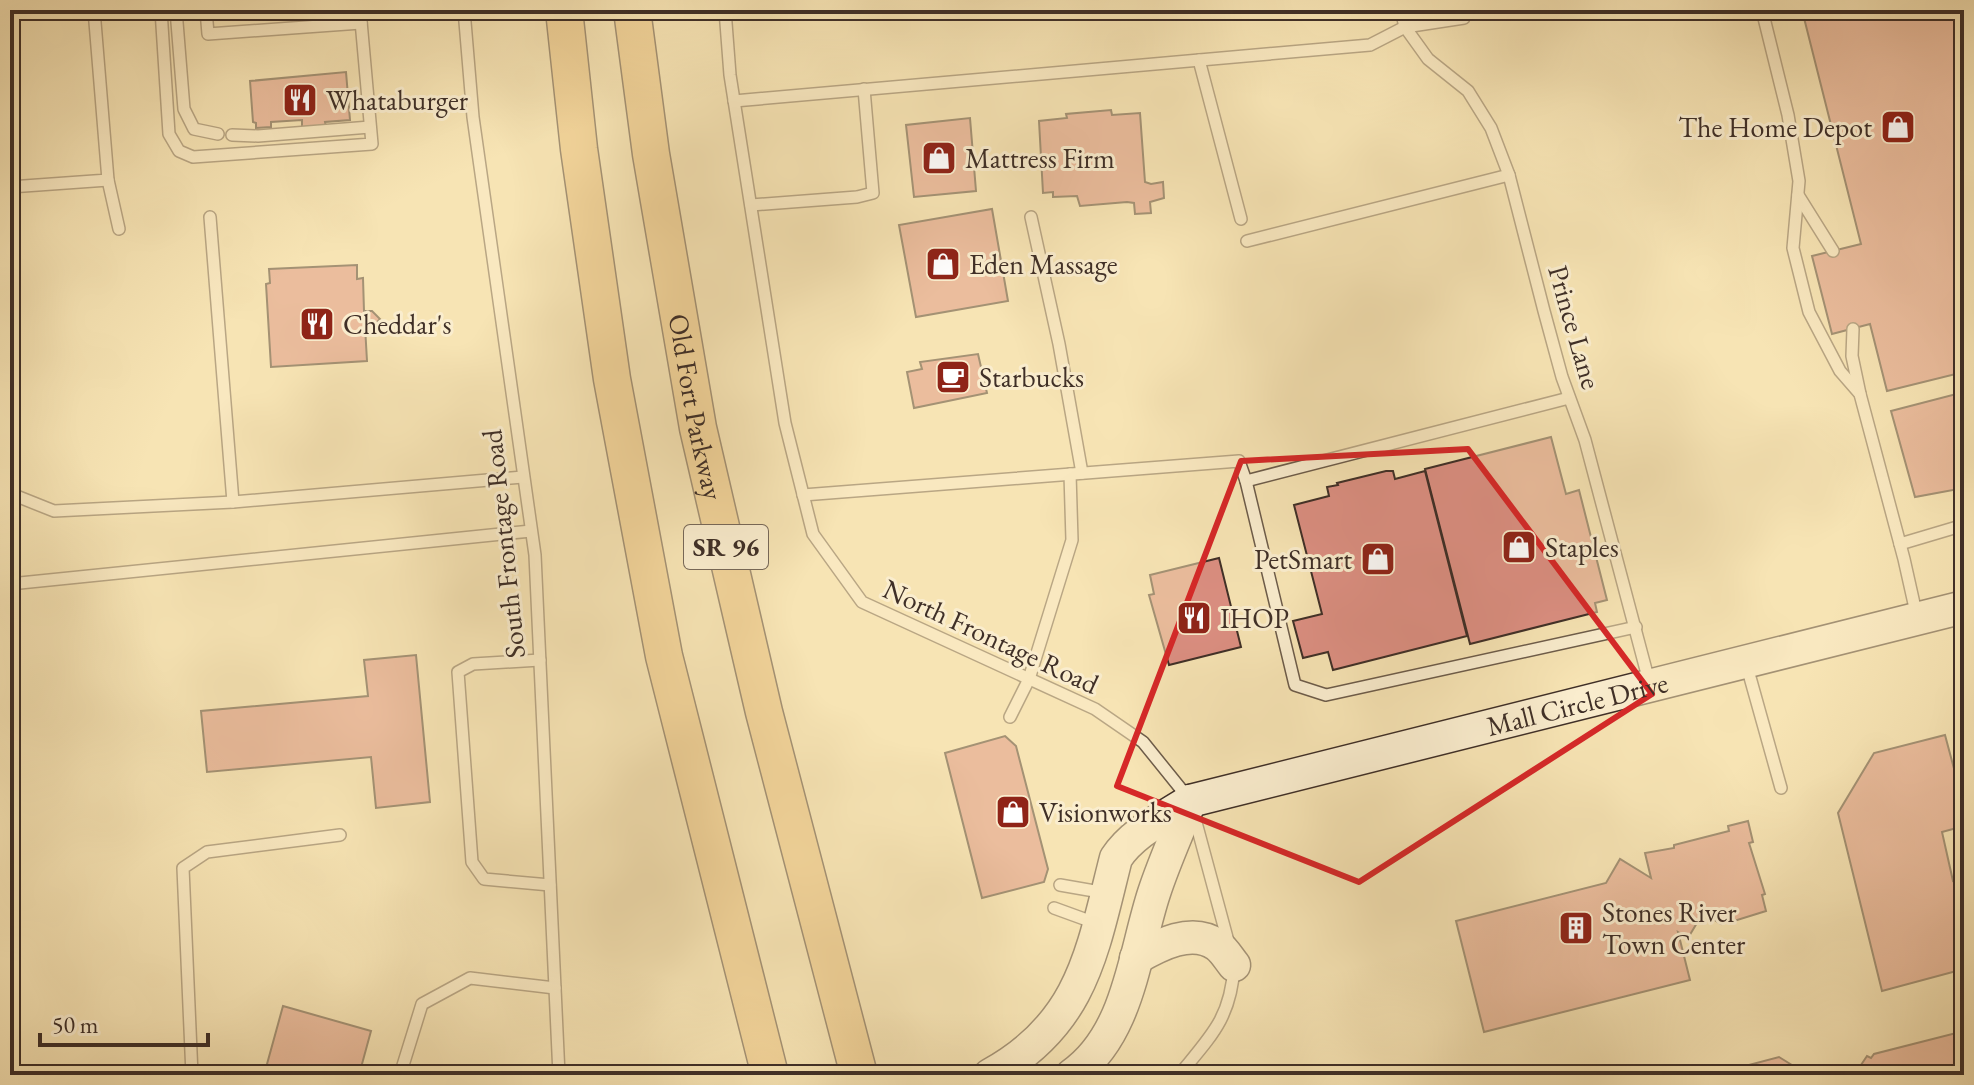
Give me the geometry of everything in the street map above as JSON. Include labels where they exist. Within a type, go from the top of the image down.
[{"type":"main road","name":"SR 96","points":[[564,10],[579,149],[612,379],[661,641],[770,1075]]},
{"type":"main road","name":"Old Fort Parkway","points":[[632,10],[651,154],[698,428],[764,712],[859,1075]]},
{"type":"street","name":"Mall Circle Drive","points":[[990,1075],[1014,1061],[1051,1030],[1085,970],[1116,858],[1123,847],[1133,837],[1190,801],[1964,607]]},
{"type":"street","points":[[1072,1075],[1107,1036],[1118,1015],[1154,892],[1190,801]]},
{"type":"street","points":[[1136,958],[1159,945],[1193,937],[1206,939],[1218,946],[1234,965]]},
{"type":"lane","points":[[94,10],[108,180],[119,229]]},
{"type":"lane","points":[[161,10],[169,134],[179,151],[193,157],[372,144],[360,16],[208,34],[206,10]]},
{"type":"lane","points":[[176,10],[184,109],[194,129],[218,134]]},
{"type":"lane","name":"South Frontage Road","points":[[464,10],[473,117],[535,555],[559,1075]]},
{"type":"lane","name":"North Frontage Road","points":[[725,10],[734,101],[785,423],[813,534],[862,602],[1095,709],[1143,742],[1190,801],[1234,965],[1232,994],[1218,1028],[1179,1075]]},
{"type":"lane","name":"Prince Lane","points":[[1401,10],[1405,27],[1428,59],[1468,91],[1491,128],[1509,175],[1544,311],[1569,398],[1585,440],[1650,686]]},
{"type":"lane","points":[[734,101],[1370,45],[1405,27],[1464,18],[1463,10]]},
{"type":"lane","points":[[1762,10],[1788,115],[1799,181],[1793,248],[1809,312],[1840,371],[1860,394]]},
{"type":"lane","points":[[1199,60],[1241,219]]},
{"type":"lane","points":[[751,205],[857,197],[873,193],[864,89]]},
{"type":"lane","points":[[232,135],[258,136],[370,127]]},
{"type":"lane","points":[[1247,241],[1509,175]]},
{"type":"lane","points":[[10,187],[108,180]]},
{"type":"lane","points":[[1798,195],[1833,251]]},
{"type":"lane","points":[[210,217],[233,502]]},
{"type":"lane","points":[[1010,717],[1029,679],[1072,540],[1076,473],[1059,344],[1031,217]]},
{"type":"lane","points":[[1853,329],[1852,356],[1860,394],[1917,619]]},
{"type":"lane","points":[[1246,481],[1569,398]]},
{"type":"lane","points":[[803,495],[1239,461],[1295,685],[1326,695],[1636,627]]},
{"type":"lane","points":[[11,494],[54,511],[233,502],[523,477]]},
{"type":"lane","points":[[1900,544],[1964,525]]},
{"type":"lane","points":[[10,584],[531,531]]},
{"type":"lane","points":[[540,660],[473,664],[458,672],[472,862],[484,879],[550,885]]},
{"type":"lane","points":[[1746,662],[1781,788]]},
{"type":"lane","points":[[192,1075],[183,868],[207,852],[340,835]]},
{"type":"lane","points":[[1060,885],[1107,893]]},
{"type":"lane","points":[[1054,908],[1099,924]]},
{"type":"lane","points":[[400,1075],[422,1004],[470,978],[555,988]]},
{"type":"highlighted area","points":[[1468,449],[1652,694],[1359,882],[1117,786],[1241,461]]},
{"type":"building","name":"The Home Depot","points":[[1802,10],[1964,10],[1964,372],[1887,391],[1870,324],[1832,334],[1812,256],[1861,244]]},
{"type":"building","name":"Whataburger","points":[[346,72],[350,120],[325,122],[326,127],[302,128],[302,120],[271,122],[271,127],[256,128],[250,81]]},
{"type":"building","points":[[1111,110],[1112,115],[1140,113],[1145,182],[1163,182],[1164,198],[1150,202],[1151,213],[1135,214],[1134,203],[1080,206],[1077,196],[1053,197],[1053,192],[1043,193],[1039,121],[1067,118],[1066,114]]},
{"type":"building","points":[[970,118],[976,191],[914,197],[906,125]]},
{"type":"building","points":[[992,209],[1008,301],[916,317],[899,225]]},
{"type":"building","points":[[357,265],[357,279],[363,278],[364,311],[372,311],[380,319],[374,326],[365,326],[367,361],[271,367],[266,284],[270,283],[269,269]]},
{"type":"building","points":[[978,354],[987,393],[914,408],[907,372],[922,369],[920,362]]},
{"type":"building","points":[[1964,392],[1964,488],[1915,497],[1891,411]]},
{"type":"building","name":"Staples","points":[[1551,437],[1566,494],[1579,490],[1607,600],[1595,603],[1597,612],[1470,644],[1425,469]]},
{"type":"building","name":"PetSmart","points":[[1393,471],[1395,479],[1425,471],[1467,636],[1333,670],[1328,652],[1303,658],[1293,621],[1322,614],[1294,505],[1329,496],[1327,487],[1337,483]]},
{"type":"building","name":"IHOP","points":[[1219,558],[1241,647],[1169,665],[1149,595],[1154,594],[1150,575]]},
{"type":"building","points":[[416,655],[430,802],[376,808],[371,757],[207,772],[201,711],[368,696],[364,660]]},
{"type":"building","points":[[1945,735],[1964,806],[1964,826],[1942,832],[1953,881],[1964,879],[1964,969],[1882,991],[1838,813],[1874,753]]},
{"type":"building","points":[[1005,736],[1016,746],[1048,869],[1044,882],[982,898],[945,753]]},
{"type":"building","name":"Stones River Town Center","points":[[1748,821],[1753,842],[1749,843],[1765,894],[1762,895],[1766,911],[1734,921],[1726,920],[1721,924],[1703,913],[1688,938],[1678,932],[1690,980],[1484,1032],[1456,921],[1606,883],[1620,859],[1651,878],[1645,853],[1674,848],[1674,845],[1729,831],[1728,826]]},
{"type":"building","points":[[283,1006],[371,1031],[359,1075],[264,1075]]},
{"type":"building","points":[[1964,1031],[1964,1075],[1855,1074],[1867,1056],[1871,1058],[1874,1054]]},
{"type":"building","points":[[1779,1057],[1808,1075],[1711,1075]]},
{"type":"place","name":"Whataburger","points":[[300,100]]},
{"type":"place","name":"The Home Depot","points":[[1898,127]]},
{"type":"place","name":"Mattress Firm","points":[[939,158]]},
{"type":"place","name":"Eden Massage","points":[[943,264]]},
{"type":"place","name":"Cheddar's","points":[[317,324]]},
{"type":"place","name":"Starbucks","points":[[953,377]]},
{"type":"place","name":"Staples","points":[[1519,547]]},
{"type":"place","name":"PetSmart","points":[[1378,559]]},
{"type":"place","name":"IHOP","points":[[1194,618]]},
{"type":"place","name":"Visionworks","points":[[1013,812]]},
{"type":"place","name":"Stones River Town Center","points":[[1576,928]]}]
